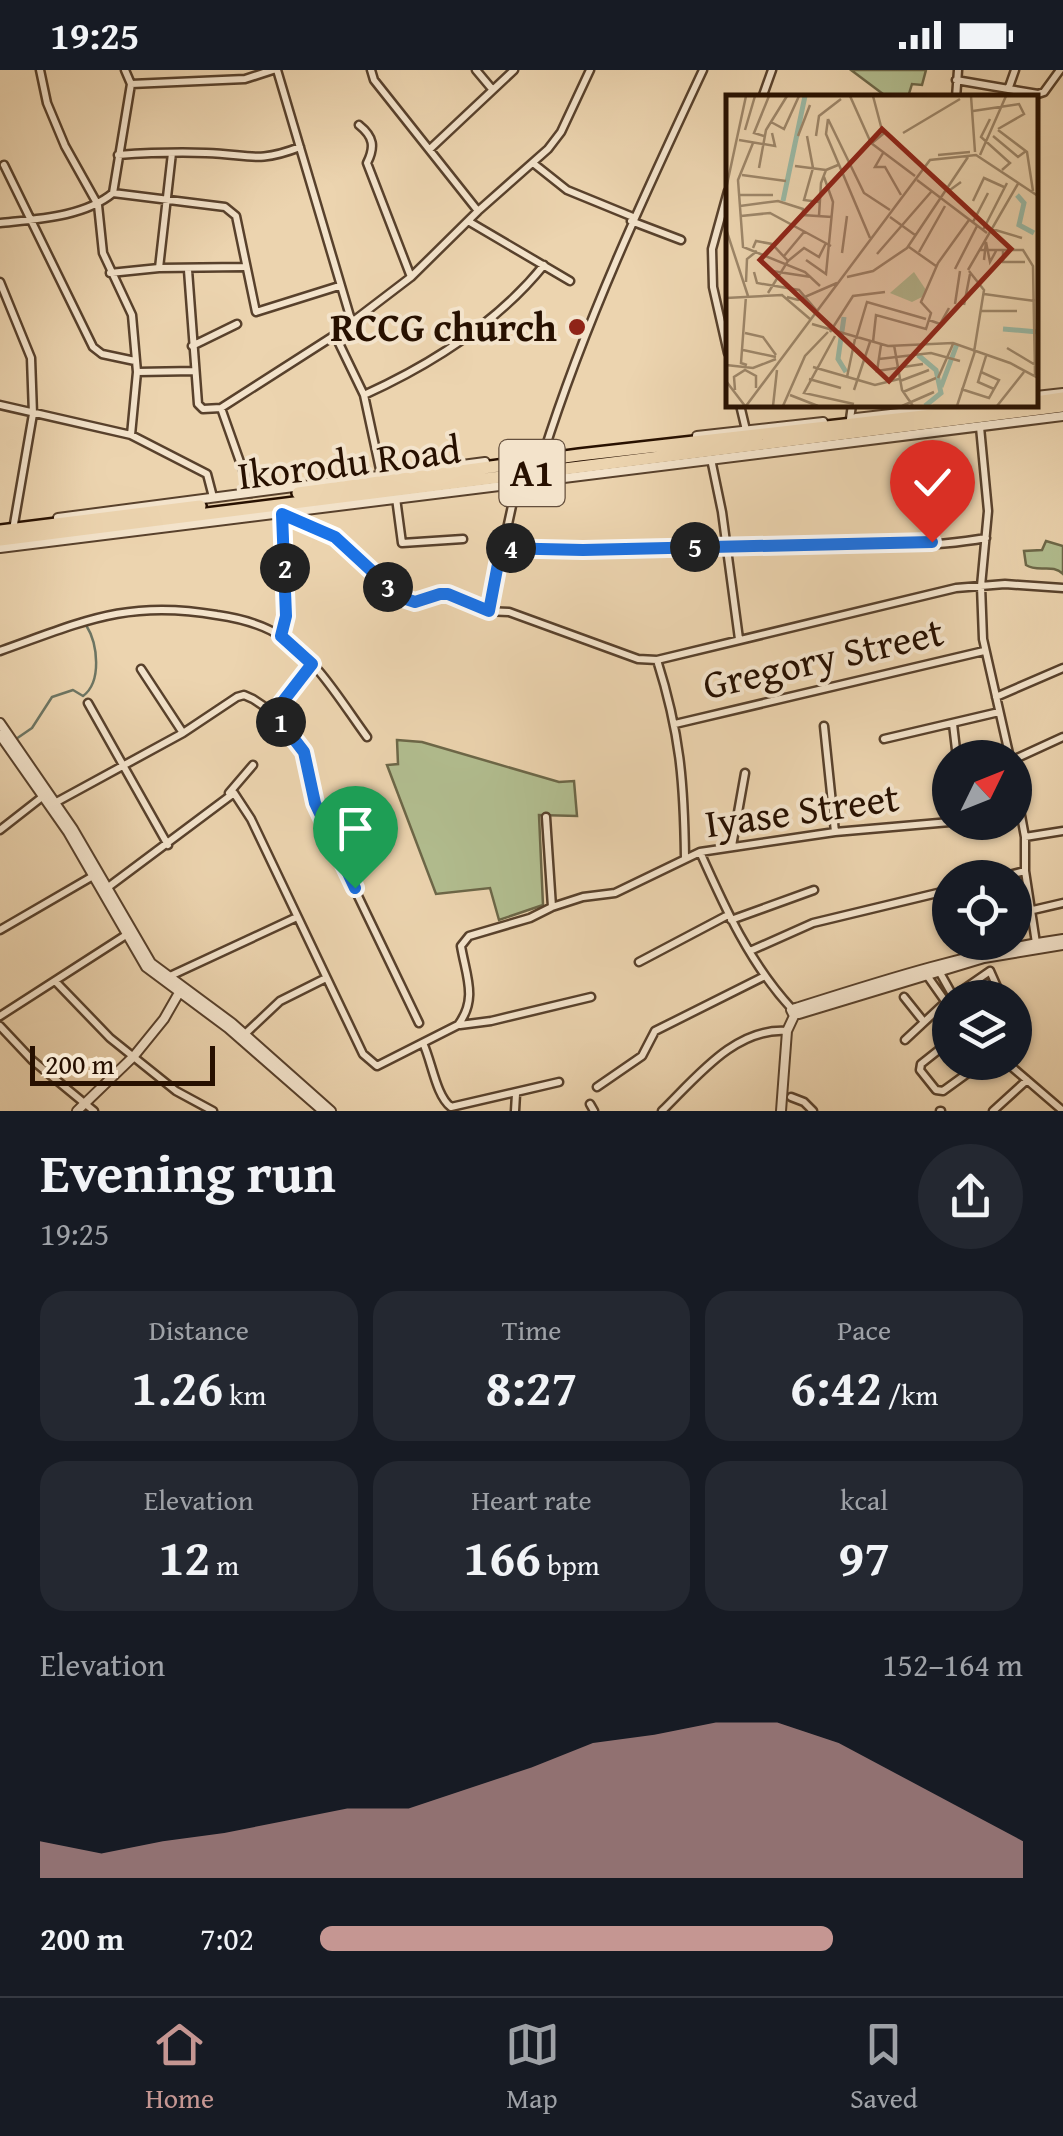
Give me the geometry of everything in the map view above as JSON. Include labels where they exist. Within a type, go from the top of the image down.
[{"type":"highway","points":[[1038,399],[1063,395]]},
{"type":"highway","name":"Ikorodu Road","points":[[0,540],[1063,406]]},
{"type":"highway","name":"Ikorodu Road","points":[[0,528],[751,431],[984,408]]},
{"type":"street","points":[[40,70],[65,146],[98,205],[103,253],[132,314],[137,372],[130,435]]},
{"type":"street","points":[[0,223],[98,205],[113,193],[131,84],[125,70]]},
{"type":"street","points":[[131,84],[245,79],[274,70],[352,323]]},
{"type":"street","points":[[371,70],[374,80],[478,210]]},
{"type":"street","points":[[476,70],[492,89]]},
{"type":"street","points":[[430,148],[514,70]]},
{"type":"street","points":[[188,270],[198,404],[203,410],[221,408],[335,336],[412,277],[478,210],[534,164],[561,132],[590,70]]},
{"type":"street","points":[[543,455],[584,334],[632,219],[703,70]]},
{"type":"street","points":[[763,95],[772,70]]},
{"type":"street","points":[[956,95],[958,70]]},
{"type":"street","points":[[1009,88],[1015,70]]},
{"type":"street","points":[[956,80],[1038,94],[1060,70]]},
{"type":"street","points":[[360,125],[373,142],[367,163],[412,277]]},
{"type":"street","points":[[118,156],[210,153],[252,159],[300,146]]},
{"type":"street","points":[[159,268],[172,153]]},
{"type":"street","points":[[534,164],[567,190],[681,240]]},
{"type":"street","points":[[4,165],[96,352],[135,362]]},
{"type":"street","points":[[113,193],[225,206],[232,211],[256,312],[340,286]]},
{"type":"street","points":[[725,322],[713,287],[712,249],[726,198]]},
{"type":"street","points":[[468,221],[570,281]]},
{"type":"street","points":[[364,396],[420,370],[514,297],[544,265]]},
{"type":"street","points":[[110,273],[159,268],[244,268]]},
{"type":"street","points":[[0,282],[30,352],[33,414],[14,524]]},
{"type":"street","points":[[192,346],[236,324]]},
{"type":"street","points":[[335,336],[364,396],[381,474]]},
{"type":"street","points":[[137,372],[195,371]]},
{"type":"street","points":[[0,405],[130,435],[157,446],[207,474],[213,498]]},
{"type":"street","points":[[221,408],[250,493]]},
{"type":"street","points":[[741,408],[751,431]]},
{"type":"street","points":[[850,419],[852,408]]},
{"type":"street","name":"Ikorodu Road","points":[[812,426],[945,408]]},
{"type":"street","name":"Ikorodu Road","points":[[0,548],[1063,416]]},
{"type":"street","points":[[980,427],[988,510],[981,586],[984,651],[1008,740]]},
{"type":"street","name":"Ikorodu Road","points":[[0,528],[381,474],[751,431]]},
{"type":"street","points":[[711,459],[739,639]]},
{"type":"street","points":[[489,611],[517,482]]},
{"type":"street","points":[[396,497],[402,544],[463,539]]},
{"type":"street","points":[[281,636],[286,616],[282,513],[335,537],[400,597],[415,602],[448,594],[638,659],[657,660],[956,588],[1004,584],[1063,588]]},
{"type":"street","points":[[501,548],[583,550],[964,542],[986,538]]},
{"type":"street","points":[[0,651],[88,618],[140,609],[177,609],[226,616],[281,636],[312,664],[367,736]]},
{"type":"street","name":"Gregory Street","points":[[676,724],[984,651]]},
{"type":"street","points":[[657,660],[676,724],[682,766],[685,856]]},
{"type":"street","points":[[274,713],[312,664]]},
{"type":"street","points":[[141,668],[182,733]]},
{"type":"street","points":[[996,696],[1063,668]]},
{"type":"street","points":[[52,804],[182,733],[237,697],[253,699],[274,713],[304,752],[315,803],[419,1022]]},
{"type":"street","points":[[88,703],[168,844]]},
{"type":"street","points":[[884,739],[999,712]]},
{"type":"street","points":[[0,723],[8,742]]},
{"type":"street","points":[[953,724],[954,740]]},
{"type":"street","points":[[824,726],[834,832]]},
{"type":"street","points":[[0,734],[46,795],[158,971],[196,994],[331,1111]]},
{"type":"street","points":[[1032,750],[1063,738]]},
{"type":"street","points":[[106,888],[230,793],[253,765]]},
{"type":"street","points":[[732,846],[745,773]]},
{"type":"street","points":[[230,793],[237,795],[246,809],[363,1054],[373,1064],[381,1065],[458,1025],[591,997]]},
{"type":"street","points":[[0,830],[46,795]]},
{"type":"street","points":[[52,804],[146,967],[228,1028],[323,1111]]},
{"type":"street","points":[[546,817],[552,907]]},
{"type":"street","name":"Iyase Street","points":[[458,1025],[471,1005],[462,941],[468,936],[530,918],[582,897],[615,893],[700,852],[834,832],[932,824]]},
{"type":"street","points":[[1032,836],[1063,831]]},
{"type":"street","points":[[340,854],[379,838]]},
{"type":"street","points":[[700,852],[762,977],[795,1012]]},
{"type":"street","points":[[0,930],[92,876]]},
{"type":"street","points":[[639,962],[730,917],[814,890]]},
{"type":"street","points":[[750,951],[813,922],[932,894]]},
{"type":"street","points":[[1036,943],[1032,910],[1063,904]]},
{"type":"street","points":[[168,977],[297,917]]},
{"type":"street","points":[[0,1016],[126,934]]},
{"type":"street","points":[[795,1012],[939,964],[1036,943],[1063,942]]},
{"type":"street","points":[[795,1012],[926,974],[1063,942]]},
{"type":"street","points":[[938,971],[942,980]]},
{"type":"street","points":[[978,980],[990,971],[994,980]]},
{"type":"street","points":[[926,974],[932,980]]},
{"type":"street","points":[[597,1086],[639,1060],[652,1034],[664,1026],[762,977]]},
{"type":"street","points":[[245,1034],[280,1000],[326,978]]},
{"type":"street","points":[[55,982],[90,1020],[176,1091],[213,1111]]},
{"type":"street","points":[[80,1107],[134,1056],[164,1019],[180,991]]},
{"type":"street","points":[[904,998],[924,1022]]},
{"type":"street","points":[[781,1111],[788,1030],[795,1012]]},
{"type":"street","points":[[906,1040],[932,1015]]},
{"type":"street","points":[[0,1026],[80,1107],[94,1111]]},
{"type":"street","points":[[662,1111],[723,1051],[775,1030],[788,1030]]},
{"type":"street","points":[[423,1043],[445,1103],[452,1107],[475,1108],[558,1082]]},
{"type":"street","points":[[932,1055],[921,1064],[920,1070],[936,1090],[944,1091],[959,1080]]},
{"type":"street","points":[[993,1111],[1028,1080],[1063,1110]]},
{"type":"street","points":[[515,1111],[516,1094]]},
{"type":"street","points":[[791,1097],[813,1111]]},
{"type":"green space","points":[[851,70],[926,70],[922,85],[912,84],[909,95],[884,95]]},
{"type":"green space","points":[[1046,541],[1063,546],[1063,574],[1026,565],[1024,551],[1042,550]]},
{"type":"green space","points":[[397,740],[422,742],[559,782],[574,781],[577,816],[539,815],[543,905],[499,920],[490,888],[436,894],[387,765],[398,764]]},
{"type":"waterway","points":[[16,739],[32,728],[52,697],[73,690],[83,696],[89,690],[96,662],[86,625]]},
{"type":"place","name":"RCCG church","points":[[577,327]]},
{"type":"route","points":[[355,888],[315,803],[304,752],[274,713],[312,664],[281,636],[286,616],[282,514],[335,537],[408,601],[448,594],[489,611],[501,548],[583,550],[932,542]]}]
